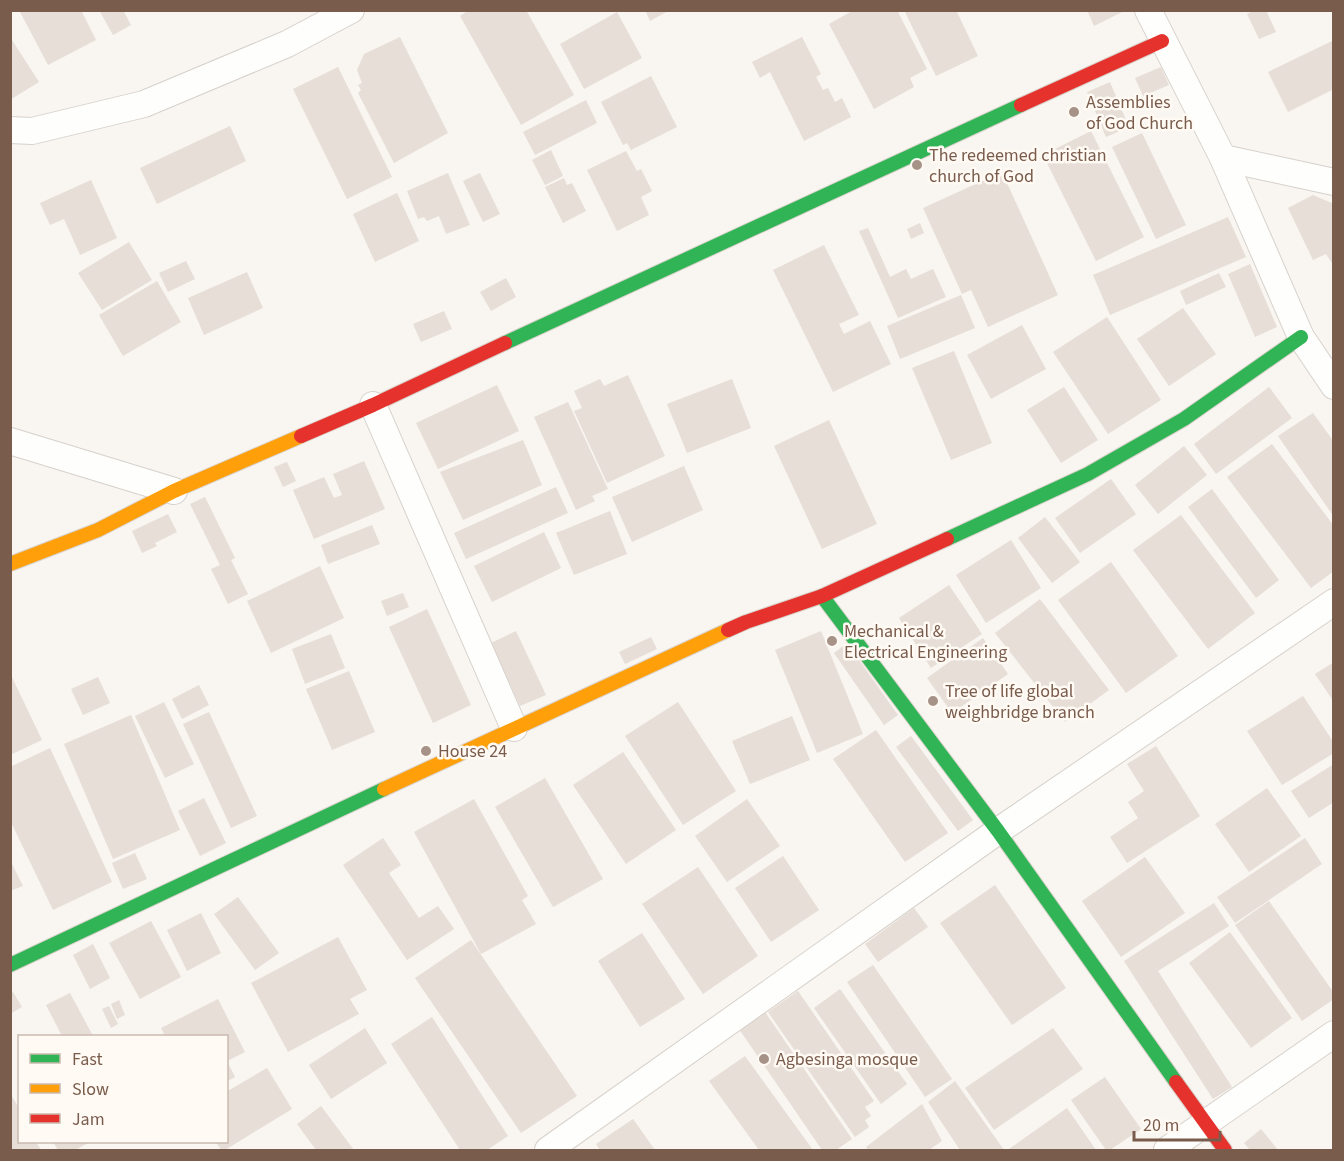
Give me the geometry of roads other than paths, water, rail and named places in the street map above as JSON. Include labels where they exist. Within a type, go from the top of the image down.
[{"type":"street","points":[[10,129],[32,130],[144,104],[287,44],[351,10]]},
{"type":"street","points":[[1152,12],[1162,41],[1223,158],[1301,337],[1334,386]]},
{"type":"street","points":[[10,564],[98,530],[174,491],[373,405],[596,299],[1162,41]]},
{"type":"street","points":[[1223,158],[1334,182]]},
{"type":"street","points":[[10,965],[514,728],[746,622],[822,596],[1088,474],[1184,419],[1301,337]]},
{"type":"street","points":[[373,405],[514,728]]},
{"type":"street","points":[[10,441],[174,491]]},
{"type":"street","points":[[822,596],[998,831],[1225,1150]]},
{"type":"street","points":[[548,1150],[998,831],[1334,602]]},
{"type":"street","points":[[1167,1150],[1334,1034]]},
{"type":"place","name":"Assemblies of God Church","points":[[1074,112]]},
{"type":"place","name":"The redeemed christian church of God","points":[[917,165]]},
{"type":"place","name":"Mechanical & Electrical Engineering","points":[[832,641]]},
{"type":"place","name":"Tree of life global weighbridge branch","points":[[933,701]]},
{"type":"place","name":"House 24","points":[[426,751]]},
{"type":"place","name":"Agbesinga mosque","points":[[764,1059]]}]
